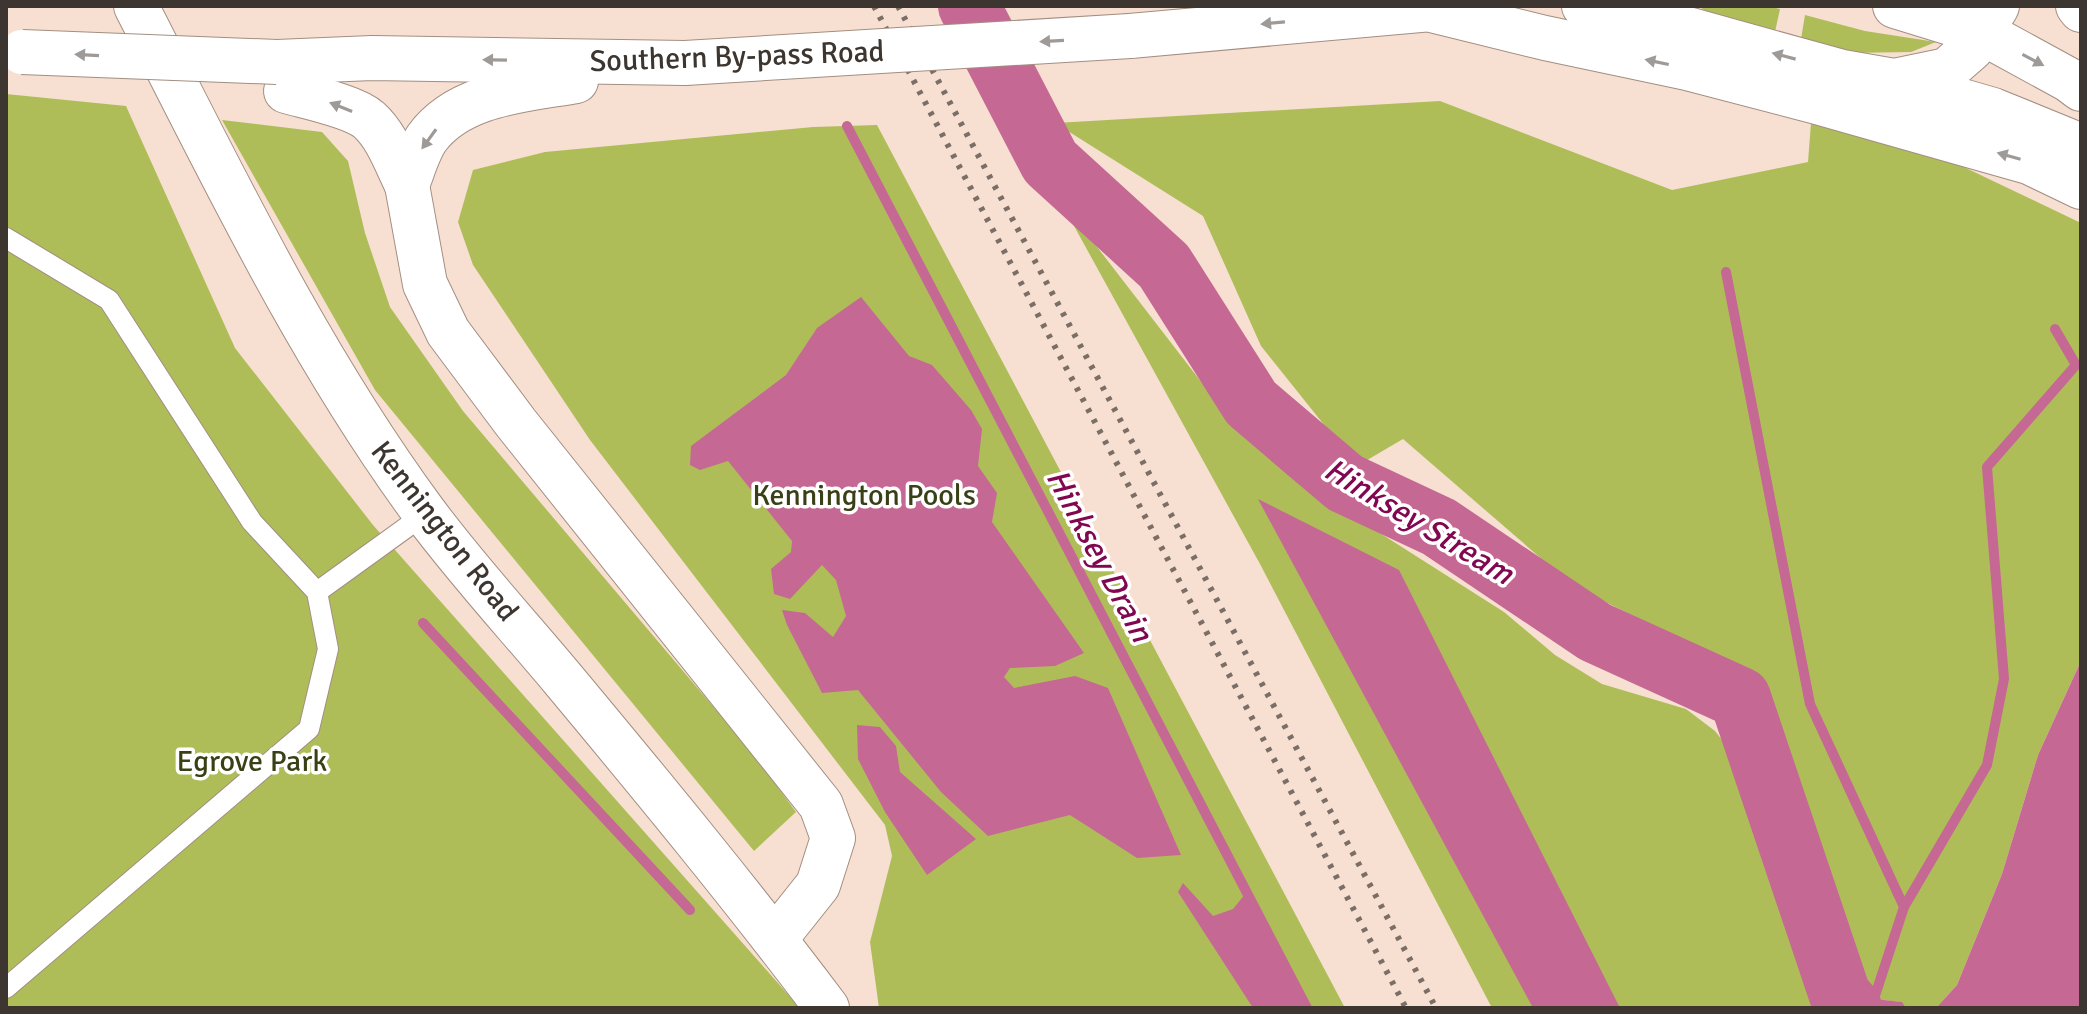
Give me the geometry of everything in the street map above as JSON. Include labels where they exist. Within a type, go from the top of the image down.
[{"type":"main road","name":"Kennington Road","points":[[136,6],[348,403],[425,514],[609,734],[827,1008]]},
{"type":"main road","points":[[1584,6],[1666,17],[1738,62],[1821,85],[2029,162],[2081,187]]},
{"type":"main road","points":[[1895,6],[1990,20],[2081,89]]},
{"type":"main road","name":"Southern By-pass Road","points":[[14,52],[129,57],[282,77],[372,58],[685,63],[1130,36],[1451,8],[1738,62]]},
{"type":"main road","points":[[1821,85],[1894,81],[1947,70],[1971,49],[1990,20]]},
{"type":"main road","points":[[407,185],[426,139],[451,114],[499,94],[685,63]]},
{"type":"main road","points":[[282,77],[368,119],[388,145],[407,185],[425,284],[448,332],[544,459],[821,805],[833,838],[818,885],[775,939]]},
{"type":"main road","points":[[1894,81],[1993,110],[2081,148]]},
{"type":"lane","points":[[6,238],[109,300],[252,522],[317,592],[328,649],[309,729],[6,988]]},
{"type":"lane","points":[[317,592],[425,514]]},
{"type":"green space","points":[[1699,6],[1768,6],[1780,9],[1775,32],[1706,12]]},
{"type":"green space","points":[[1805,15],[1865,31],[1936,42],[1911,52],[1849,53],[1801,39]]},
{"type":"green space","name":"Egrove Park","points":[[6,94],[126,106],[235,348],[373,525],[800,1008],[6,1008]]},
{"type":"green space","points":[[1440,101],[1672,190],[1808,162],[1811,123],[1949,160],[2081,223],[2081,661],[2038,755],[2002,874],[1957,985],[1936,1008],[1906,1008],[1901,1002],[1855,997],[1765,681],[1573,586],[1403,439],[1357,466],[1261,346],[1203,216],[1055,123]]},
{"type":"green space","points":[[222,120],[322,132],[348,161],[365,233],[390,307],[463,411],[755,756],[796,812],[754,851],[375,390]]},
{"type":"green space","name":"Kennington Pools","points":[[877,125],[1345,1008],[879,1008],[870,942],[892,856],[885,825],[590,440],[473,265],[458,222],[473,170],[545,152],[813,127]]},
{"type":"green space","points":[[1057,195],[1226,414],[1350,514],[1504,612],[1555,655],[1602,684],[1686,709],[1715,731],[1750,775],[1770,822],[1834,1008],[1492,1008],[1260,564]]},
{"type":"shaded area","points":[[861,297],[909,356],[932,365],[971,410],[982,429],[978,466],[997,493],[992,522],[1084,653],[1055,666],[1010,668],[1004,677],[1014,688],[1075,676],[1108,688],[1181,855],[1137,858],[1070,815],[988,836],[941,792],[858,690],[822,693],[782,610],[805,613],[833,637],[846,616],[836,580],[822,565],[790,599],[774,594],[771,569],[791,552],[792,541],[728,461],[700,470],[690,465],[691,446],[786,375],[817,328]]},
{"type":"shaded area","points":[[1258,499],[1399,570],[1620,1008],[1533,1008]]},
{"type":"shaded area","points":[[2081,661],[2081,1008],[1936,1008],[1957,985],[2002,874],[2038,755]]},
{"type":"shaded area","points":[[857,725],[880,727],[896,746],[900,772],[976,839],[927,875],[885,812],[858,759]]},
{"type":"shaded area","points":[[1183,883],[1213,916],[1233,909],[1246,893],[1307,1008],[1253,1008],[1178,892]]},
{"type":"shaded area","points":[[1830,994],[1902,1002],[1906,1008],[1834,1008]]},
{"type":"waterway","name":"Hinksey Stream","points":[[969,6],[1050,162],[1164,266],[1251,403],[1345,483],[1439,527],[1595,632],[1740,698],[1840,995],[1851,1008]]},
{"type":"waterway","name":"Hinksey Drain","points":[[847,126],[1307,1008]]},
{"type":"waterway","points":[[1726,272],[1810,704],[1904,907],[1871,1008]]},
{"type":"waterway","points":[[1904,907],[1987,765],[2004,679],[1987,467],[2076,365],[2055,329]]},
{"type":"waterway","points":[[423,623],[690,910]]},
{"type":"railway","points":[[874,6],[1406,1008]]},
{"type":"railway","points":[[898,6],[1436,1008]]}]
